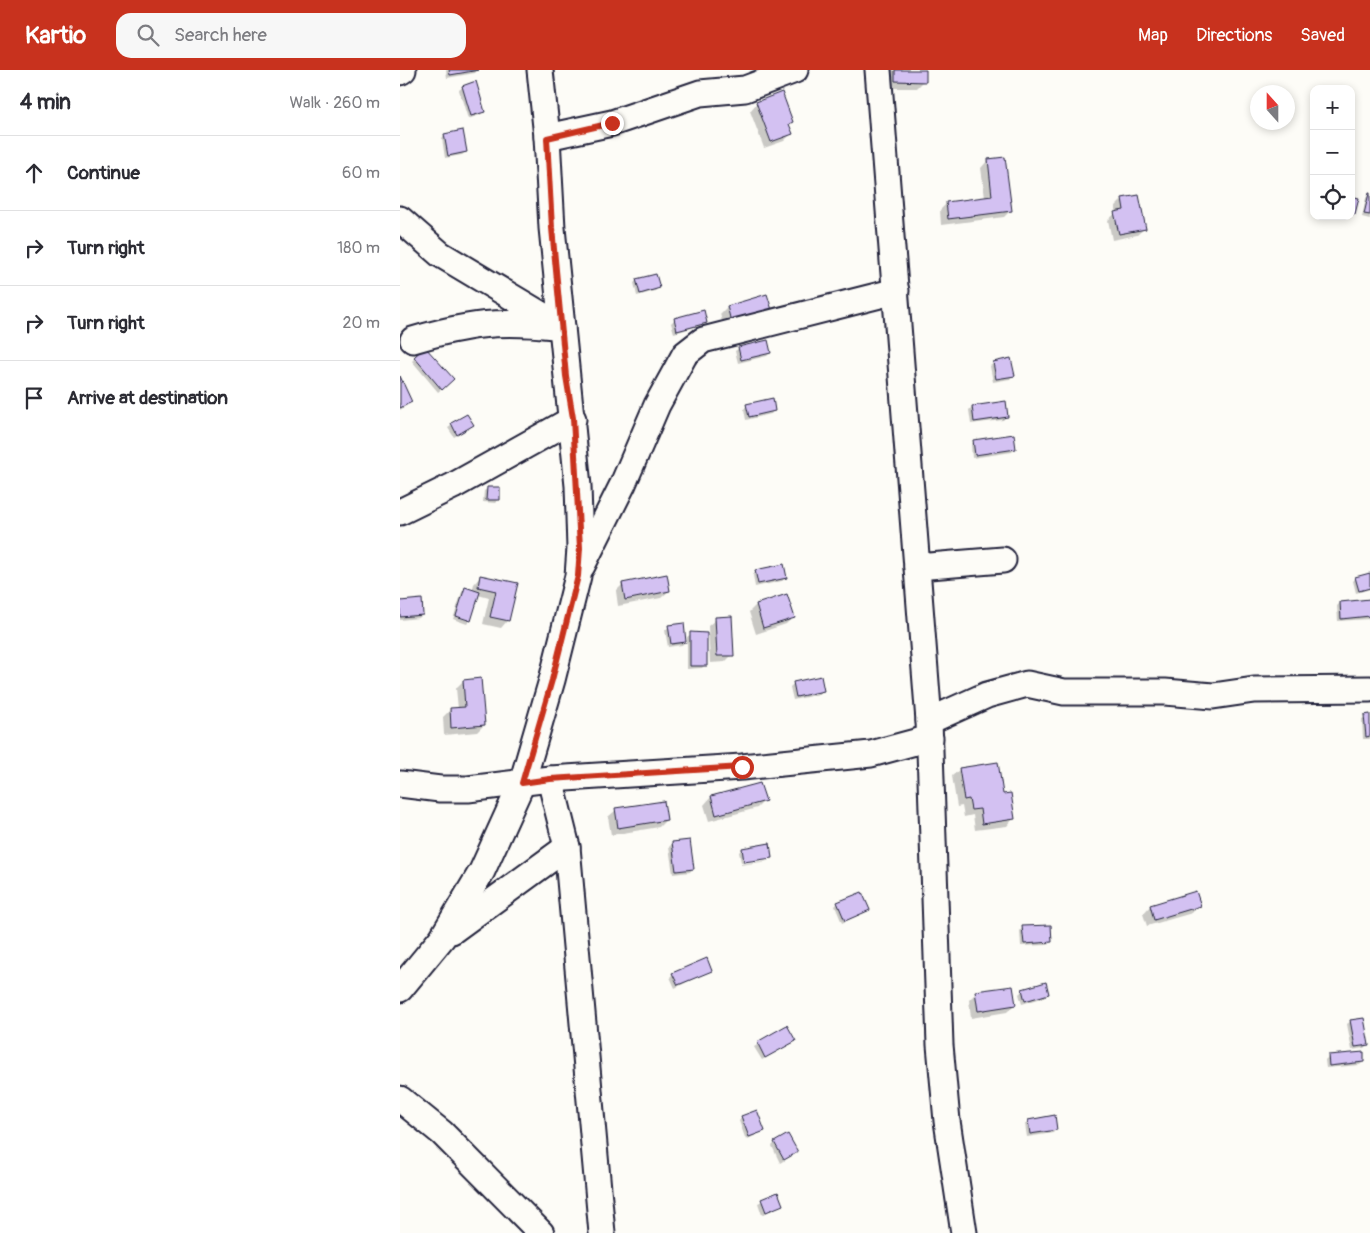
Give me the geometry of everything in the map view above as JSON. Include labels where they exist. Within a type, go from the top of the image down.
[{"type":"street","points":[[400,990],[442,938],[482,871],[522,783],[552,680],[578,576],[580,538],[573,418],[552,228],[547,138],[540,70]]},
{"type":"street","points":[[547,138],[612,123],[700,93],[749,88],[795,70]]},
{"type":"street","points":[[878,70],[930,730],[940,1045],[947,1121],[964,1233]]},
{"type":"street","points":[[400,219],[440,254],[562,327]]},
{"type":"street","points":[[578,576],[623,484],[657,405],[690,348],[703,340],[896,291]]},
{"type":"street","points":[[413,340],[452,328],[476,324],[527,323],[562,327]]},
{"type":"street","points":[[400,512],[453,486],[573,418]]},
{"type":"street","points":[[917,567],[1003,560]]},
{"type":"street","points":[[400,784],[440,789],[468,789],[550,779],[682,772],[871,754],[930,730],[987,695],[1027,684],[1064,692],[1165,692],[1213,696],[1254,690],[1370,689]]},
{"type":"street","points":[[550,779],[567,847],[602,1233]]},
{"type":"street","points":[[442,938],[567,847]]},
{"type":"street","points":[[400,1099],[442,1133],[541,1233]]},
{"type":"building","points":[[449,70],[479,70],[450,75]]},
{"type":"building","points":[[895,70],[926,70],[926,82],[895,81]]},
{"type":"building","points":[[476,81],[485,112],[471,116],[462,86]]},
{"type":"building","points":[[782,92],[793,122],[789,124],[793,134],[771,142],[756,102]]},
{"type":"building","points":[[463,130],[467,152],[448,156],[444,134]]},
{"type":"building","points":[[1005,157],[1012,211],[948,219],[946,202],[992,196],[988,159]]},
{"type":"building","points":[[1370,193],[1370,215],[1364,214]]},
{"type":"building","points":[[1139,195],[1146,229],[1119,234],[1114,212],[1124,210],[1122,198]]},
{"type":"building","points":[[1355,197],[1359,198],[1355,214]]},
{"type":"building","points":[[656,274],[660,288],[640,294],[636,279]]},
{"type":"building","points":[[767,294],[772,310],[731,322],[727,306]]},
{"type":"building","points":[[704,310],[707,323],[677,331],[674,318]]},
{"type":"building","points":[[768,340],[771,353],[741,360],[738,347]]},
{"type":"building","points":[[425,347],[454,379],[442,390],[414,357]]},
{"type":"building","points":[[1011,358],[1015,376],[996,379],[993,362]]},
{"type":"building","points":[[400,376],[412,402],[400,408]]},
{"type":"building","points":[[773,398],[775,411],[749,417],[746,404]]},
{"type":"building","points":[[1006,401],[1008,417],[974,422],[972,406]]},
{"type":"building","points":[[467,414],[474,425],[457,435],[451,423]]},
{"type":"building","points":[[1014,434],[1016,449],[975,455],[973,440]]},
{"type":"building","points":[[487,487],[500,487],[500,500],[486,500]]},
{"type":"building","points":[[784,564],[787,578],[758,584],[755,570]]},
{"type":"building","points":[[1370,573],[1370,588],[1359,591],[1355,577]]},
{"type":"building","points":[[667,574],[670,591],[625,600],[622,583]]},
{"type":"building","points":[[480,575],[518,583],[509,621],[490,617],[496,591],[478,587]]},
{"type":"building","points":[[465,587],[480,592],[471,621],[456,616]]},
{"type":"building","points":[[787,594],[795,618],[763,628],[756,604]]},
{"type":"building","points":[[422,599],[423,615],[400,617],[400,601]]},
{"type":"building","points":[[1370,599],[1370,616],[1341,619],[1340,602]]},
{"type":"building","points":[[732,616],[734,656],[717,656],[715,617]]},
{"type":"building","points":[[684,623],[686,642],[671,644],[668,625]]},
{"type":"building","points":[[690,632],[707,633],[707,666],[690,666]]},
{"type":"building","points":[[821,676],[824,691],[796,697],[793,682]]},
{"type":"building","points":[[481,678],[485,725],[451,728],[450,708],[465,707],[463,680]]},
{"type":"building","points":[[1370,714],[1370,736],[1366,737],[1364,715]]},
{"type":"building","points":[[998,762],[1003,794],[1011,793],[1015,819],[982,824],[980,809],[971,810],[969,799],[964,800],[959,768]]},
{"type":"building","points":[[760,783],[766,801],[716,815],[711,796]]},
{"type":"building","points":[[664,801],[667,820],[618,828],[615,808]]},
{"type":"building","points":[[690,840],[694,869],[676,871],[672,842]]},
{"type":"building","points":[[770,843],[772,858],[744,862],[742,848]]},
{"type":"building","points":[[1196,891],[1201,906],[1154,920],[1150,905]]},
{"type":"building","points":[[862,892],[870,910],[845,921],[837,902]]},
{"type":"building","points":[[1051,925],[1052,942],[1024,944],[1022,926]]},
{"type":"building","points":[[707,958],[712,971],[678,985],[672,973]]},
{"type":"building","points":[[1046,982],[1049,994],[1025,1001],[1022,989]]},
{"type":"building","points":[[1013,986],[1016,1005],[978,1011],[975,991]]},
{"type":"building","points":[[1364,1018],[1369,1045],[1355,1047],[1350,1020]]},
{"type":"building","points":[[787,1025],[796,1041],[765,1058],[757,1042]]},
{"type":"building","points":[[1364,1052],[1364,1062],[1329,1066],[1328,1055]]},
{"type":"building","points":[[757,1110],[765,1131],[749,1137],[741,1116]]},
{"type":"building","points":[[1055,1115],[1057,1130],[1030,1134],[1028,1120]]},
{"type":"building","points":[[788,1134],[798,1152],[784,1160],[774,1142]]},
{"type":"building","points":[[778,1192],[783,1205],[766,1212],[761,1199]]},
{"type":"route","points":[[612,123],[547,138],[552,228],[566,376],[573,418],[580,548],[578,576],[552,680],[522,783],[550,779],[742,767]]}]
